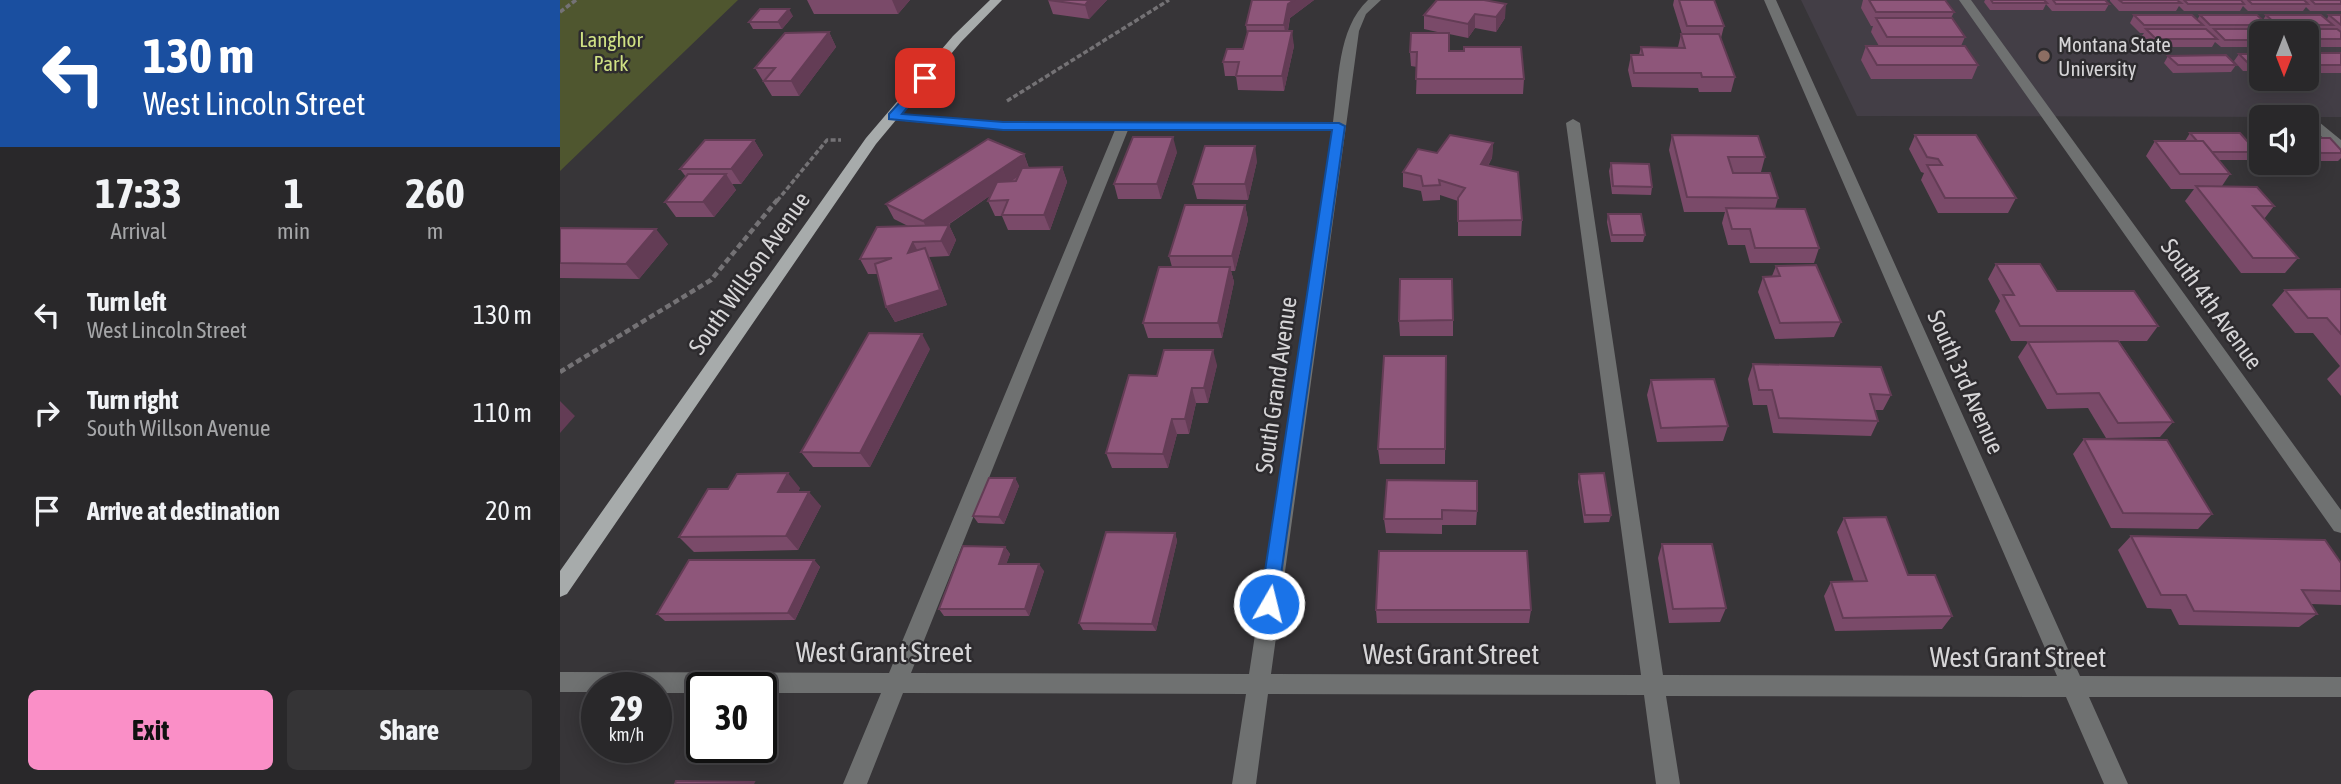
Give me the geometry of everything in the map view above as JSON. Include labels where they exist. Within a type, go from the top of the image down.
[{"type":"main road","name":"South Willson Avenue","points":[[560,588],[871,141],[957,40],[996,0]]},
{"type":"street","name":"South Grand Avenue","points":[[1244,784],[1353,31],[1362,13],[1375,0]]},
{"type":"street","name":"South 3rd Avenue","points":[[1770,0],[2116,784]]},
{"type":"street","name":"South 4th Avenue","points":[[1965,0],[2341,525]]},
{"type":"street","points":[[893,117],[1003,126],[1339,126]]},
{"type":"street","points":[[1573,122],[1668,784]]},
{"type":"street","points":[[2319,126],[2341,148]]},
{"type":"street","points":[[855,784],[1123,127]]},
{"type":"street","name":"West Grant Street","points":[[560,682],[2341,687]]},
{"type":"path","points":[[560,12],[576,0]]},
{"type":"path","points":[[1006,102],[1169,0]]},
{"type":"path","points":[[560,372],[711,280],[827,140],[845,140]]},
{"type":"shaded area","name":"Montana State University","points":[[1801,0],[2341,0],[2341,117],[2319,117],[2319,105],[2249,105],[2249,117],[1857,116]]},
{"type":"green space","name":"Langhor Park","points":[[560,0],[738,0],[560,171]]},
{"type":"building","points":[[1048,0],[1089,0],[1085,5]]},
{"type":"building","points":[[1252,0],[1294,0],[1288,4],[1284,25],[1246,25]]},
{"type":"building","points":[[1437,0],[1484,0],[1506,4],[1496,17],[1475,14],[1468,24],[1424,15]]},
{"type":"building","points":[[1679,0],[1714,0],[1724,26],[1687,26]]},
{"type":"building","points":[[1869,0],[1945,0],[1954,12],[1876,12]]},
{"type":"building","points":[[1991,0],[2044,0],[2047,3],[1993,3]]},
{"type":"building","points":[[2053,0],[2105,0],[2109,4],[2056,4]]},
{"type":"building","points":[[2119,0],[2177,0],[2181,3],[2123,3]]},
{"type":"building","points":[[2184,0],[2241,0],[2244,4],[2188,4]]},
{"type":"building","points":[[2248,0],[2304,0],[2308,4],[2252,4]]},
{"type":"building","points":[[2311,0],[2341,0],[2341,4],[2315,4]]},
{"type":"building","points":[[760,9],[789,9],[778,22],[749,22]]},
{"type":"building","points":[[2134,15],[2192,15],[2203,25],[2144,25]]},
{"type":"building","points":[[2200,15],[2257,15],[2264,21],[2249,21],[2249,25],[2210,25]]},
{"type":"building","points":[[2266,15],[2321,15],[2333,25],[2319,25],[2319,21],[2273,21]]},
{"type":"building","points":[[2329,15],[2341,15],[2341,25]]},
{"type":"building","points":[[1876,18],[1952,18],[1965,37],[1887,37]]},
{"type":"building","points":[[2146,29],[2206,29],[2217,39],[2156,39]]},
{"type":"building","points":[[2214,29],[2249,29],[2249,40],[2225,40]]},
{"type":"building","points":[[2319,29],[2337,29],[2341,32],[2341,39],[2319,39]]},
{"type":"building","points":[[1248,31],[1292,31],[1282,76],[1236,76],[1239,62],[1223,62],[1227,49],[1243,49]]},
{"type":"building","points":[[829,32],[791,81],[764,81],[775,68],[755,68],[785,33]]},
{"type":"building","points":[[1411,33],[1449,33],[1449,51],[1464,51],[1464,47],[1521,47],[1524,79],[1416,79],[1417,52],[1410,52]]},
{"type":"building","points":[[1681,34],[1719,34],[1735,77],[1702,77],[1701,73],[1634,73],[1631,55],[1643,55],[1641,47],[1685,48]]},
{"type":"building","points":[[1866,46],[1965,46],[1978,65],[1877,65]]},
{"type":"building","points":[[2319,53],[2341,53],[2341,65],[2319,65]]},
{"type":"building","points":[[2239,54],[2249,54],[2248,63]]},
{"type":"building","points":[[2226,55],[2236,65],[2178,65],[2168,56]]},
{"type":"building","points":[[2190,133],[2240,133],[2249,143],[2249,152],[2212,152],[2203,141],[2197,141]]},
{"type":"building","points":[[1450,135],[1493,143],[1481,164],[1518,172],[1522,220],[1458,221],[1458,198],[1465,188],[1439,180],[1440,185],[1423,186],[1421,176],[1403,172],[1418,149],[1437,153]]},
{"type":"building","points":[[1672,135],[1758,136],[1765,157],[1728,157],[1733,173],[1770,173],[1778,198],[1687,197]]},
{"type":"building","points":[[1915,135],[1976,135],[2016,198],[1945,198],[1927,165],[1942,165],[1938,159],[1927,157]]},
{"type":"building","points":[[1133,137],[1173,137],[1157,184],[1114,184]]},
{"type":"building","points":[[2319,138],[2330,138],[2341,150],[2341,153],[2321,153]]},
{"type":"building","points":[[988,139],[1024,154],[923,221],[886,204]]},
{"type":"building","points":[[705,140],[754,140],[731,169],[680,169]]},
{"type":"building","points":[[2155,141],[2203,141],[2230,174],[2180,174]]},
{"type":"building","points":[[1205,146],[1255,146],[1245,184],[1193,184]]},
{"type":"building","points":[[1611,163],[1649,164],[1652,187],[1613,186]]},
{"type":"building","points":[[1062,167],[1044,215],[1002,215],[1008,200],[988,201],[997,182],[1016,181],[1022,168]]},
{"type":"building","points":[[688,174],[726,174],[703,202],[665,202]]},
{"type":"building","points":[[2196,186],[2257,187],[2274,206],[2253,206],[2298,258],[2253,258]]},
{"type":"building","points":[[1185,205],[1245,205],[1232,256],[1169,256]]},
{"type":"building","points":[[1726,208],[1805,209],[1819,248],[1755,248],[1750,229],[1732,229]]},
{"type":"building","points":[[1608,214],[1641,214],[1645,235],[1612,235]]},
{"type":"building","points":[[949,225],[941,241],[913,242],[908,253],[925,248],[940,290],[886,307],[875,264],[892,258],[860,259],[877,227]]},
{"type":"building","points":[[560,228],[656,229],[626,264],[560,263]]},
{"type":"building","points":[[1996,264],[2040,264],[2057,291],[2134,291],[2158,326],[2020,326],[2003,295],[2014,295]]},
{"type":"building","points":[[1816,265],[1841,322],[1780,323],[1763,277],[1780,276],[1776,266]]},
{"type":"building","points":[[1159,267],[1230,267],[1218,323],[1143,323]]},
{"type":"building","points":[[1400,279],[1452,279],[1453,320],[1399,321]]},
{"type":"building","points":[[2341,289],[2341,334],[2327,318],[2308,318],[2285,290]]},
{"type":"building","points":[[869,333],[922,334],[860,453],[801,452]]},
{"type":"building","points":[[2118,341],[2173,422],[2118,423],[2099,393],[2057,394],[2028,342]]},
{"type":"building","points":[[1164,350],[1213,350],[1204,388],[1192,388],[1185,419],[1172,419],[1163,454],[1106,453],[1129,375],[1157,376]]},
{"type":"building","points":[[1384,356],[1446,356],[1445,449],[1378,449]]},
{"type":"building","points":[[1753,364],[1881,367],[1891,395],[1870,394],[1878,421],[1779,418],[1772,390],[1759,390]]},
{"type":"building","points":[[1714,379],[1728,426],[1661,428],[1651,380]]},
{"type":"building","points":[[2084,439],[2167,440],[2212,514],[2123,513]]},
{"type":"building","points":[[788,473],[778,492],[809,492],[786,536],[679,537],[708,489],[728,489],[737,474]]},
{"type":"building","points":[[1604,473],[1611,515],[1585,515],[1579,474]]},
{"type":"building","points":[[989,478],[1015,478],[999,517],[973,516]]},
{"type":"building","points":[[1387,480],[1477,481],[1477,511],[1442,510],[1442,519],[1384,519]]},
{"type":"building","points":[[1886,517],[1908,575],[1935,575],[1952,616],[1843,618],[1831,582],[1867,581],[1844,518]]},
{"type":"building","points":[[1106,532],[1175,533],[1152,624],[1079,623]]},
{"type":"building","points":[[2131,536],[2325,540],[2341,563],[2341,591],[2302,590],[2317,614],[2194,611],[2186,595],[2161,595]]},
{"type":"building","points":[[1662,544],[1712,544],[1726,608],[1673,609]]},
{"type":"building","points":[[963,546],[1005,547],[999,564],[1039,564],[1025,609],[939,609]]},
{"type":"building","points":[[1379,551],[1527,551],[1531,610],[1376,610]]},
{"type":"building","points":[[689,560],[814,560],[788,613],[657,614]]},
{"type":"building","points":[[676,781],[754,782],[675,784]]},
{"type":"place","name":"Montana State University","points":[[2044,56]]},
{"type":"route","points":[[925,78],[893,117],[1003,126],[1339,126],[1269,604]]}]
